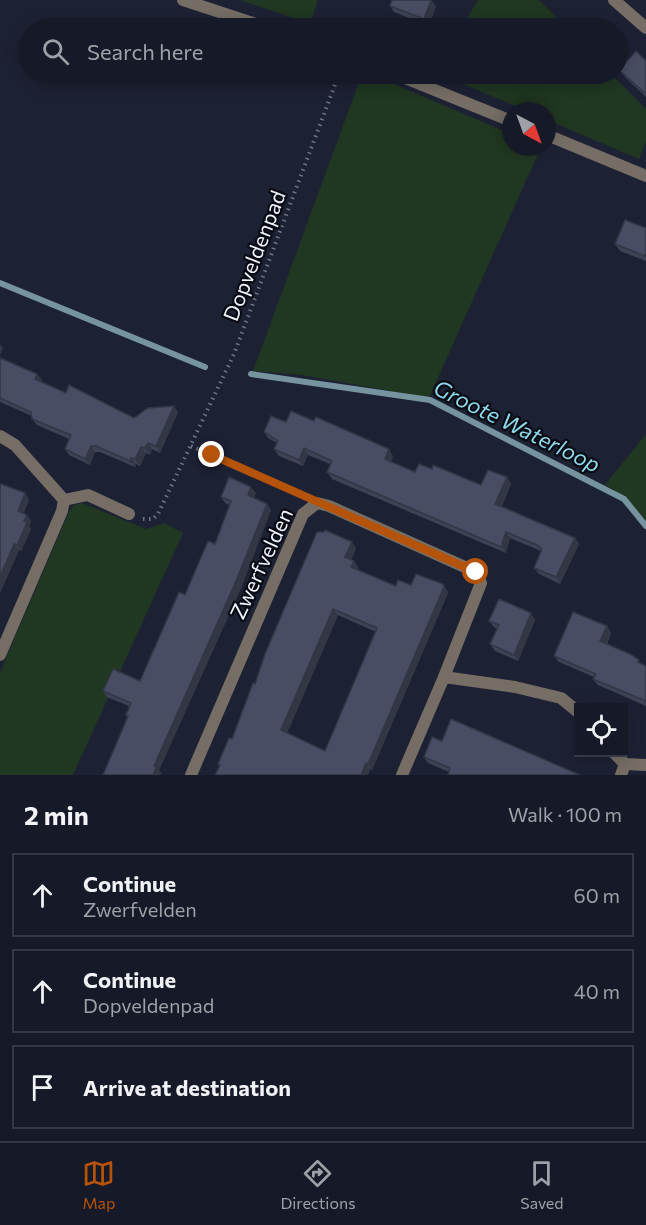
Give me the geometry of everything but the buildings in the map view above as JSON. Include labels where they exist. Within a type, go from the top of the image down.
[{"type":"street","points":[[183,0],[238,18]]},
{"type":"street","points":[[614,0],[646,28]]},
{"type":"street","points":[[420,84],[502,117]]},
{"type":"street","points":[[556,139],[646,176]]},
{"type":"street","points":[[0,436],[15,445],[64,500]]},
{"type":"street","points":[[64,500],[87,495],[129,514]]},
{"type":"street","points":[[0,655],[62,511],[64,500]]},
{"type":"street","name":"Zwerfvelden","points":[[191,775],[303,514],[317,503],[476,572],[481,583],[402,775]]},
{"type":"street","points":[[444,677],[516,687],[561,698],[574,708]]},
{"type":"street","points":[[615,757],[623,770],[646,765]]},
{"type":"path","name":"Dopveldenpad","points":[[129,514],[145,520],[153,519],[191,446],[234,354],[335,84]]},
{"type":"path","points":[[191,446],[317,503]]},
{"type":"green space","points":[[240,0],[318,0],[312,18],[292,18]]},
{"type":"green space","points":[[478,0],[539,0],[557,18],[467,18]]},
{"type":"green space","points":[[358,84],[394,84],[502,130],[502,156],[537,156],[429,398],[302,375],[253,371]]},
{"type":"green space","points":[[463,84],[621,84],[646,109],[646,142],[639,159],[556,124],[556,102],[506,102]]},
{"type":"green space","points":[[646,434],[646,525],[613,489],[605,485]]},
{"type":"green space","points":[[82,503],[146,529],[164,523],[183,533],[73,775],[0,775],[0,672],[69,512],[74,505]]},
{"type":"waterway","name":"Groote Waterloop","points":[[0,283],[205,367]]},
{"type":"waterway","name":"Groote Waterloop","points":[[251,374],[430,400],[624,499],[646,526]]},
{"type":"route","points":[[212,455],[476,572]]}]
